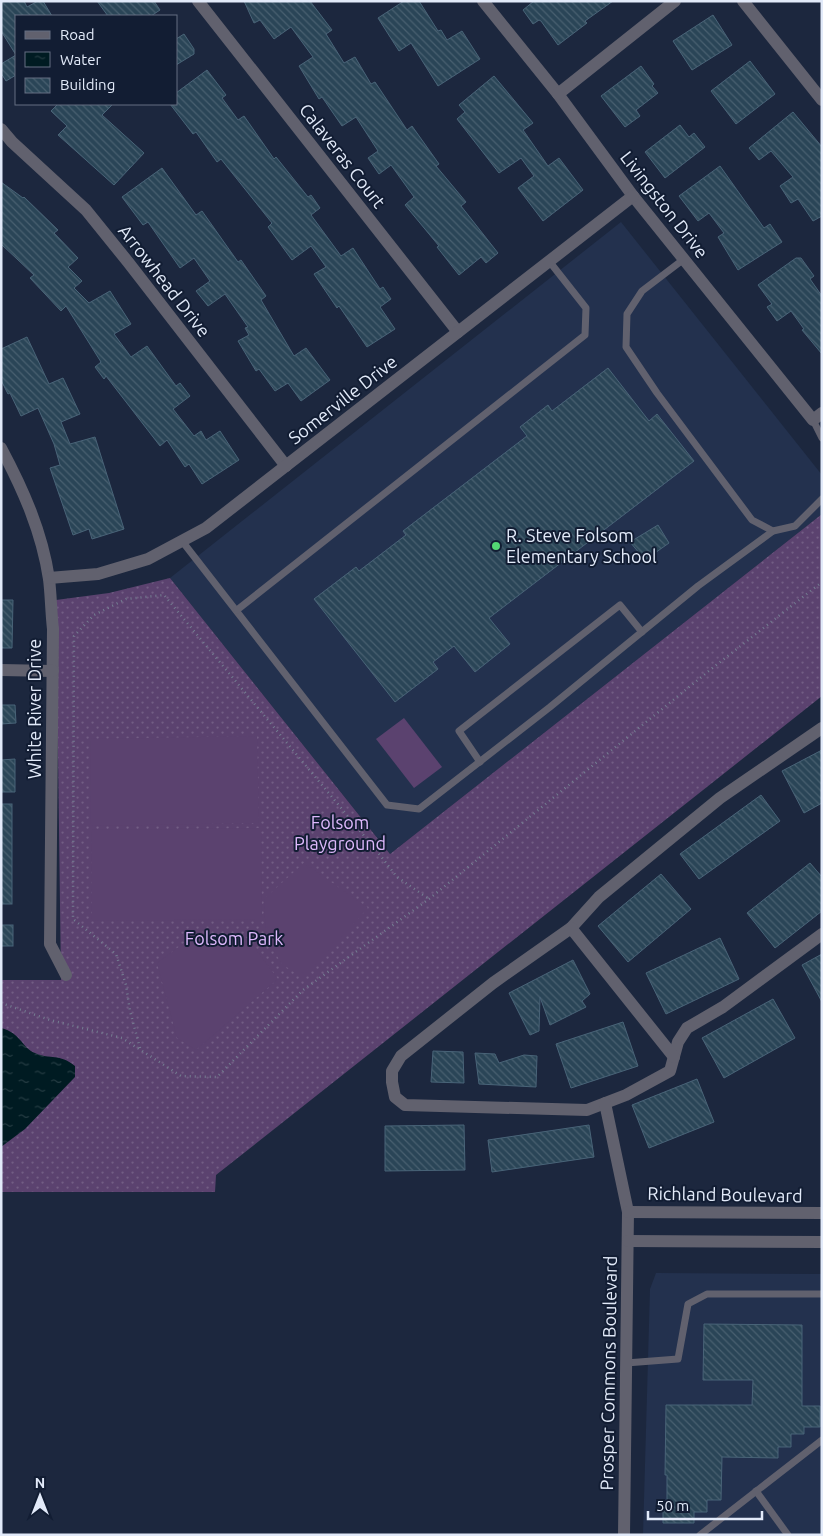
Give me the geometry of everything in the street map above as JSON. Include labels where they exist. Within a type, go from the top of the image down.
[{"type":"street","name":"Calaveras Court","points":[[198,1],[458,332]]},
{"type":"street","name":"Livingston Drive","points":[[483,1],[558,94],[633,196],[817,416]]},
{"type":"street","points":[[558,94],[675,1]]},
{"type":"street","points":[[743,1],[822,100]]},
{"type":"street","name":"Arrowhead Drive","points":[[1,129],[12,142],[86,210],[286,466]]},
{"type":"street","name":"Somerville Drive","points":[[49,578],[98,574],[148,559],[206,528],[633,196]]},
{"type":"street","name":"White River Drive","points":[[1,448],[33,516],[49,578],[53,629],[50,944],[66,975]]},
{"type":"street","points":[[1,670],[53,671]]},
{"type":"street","points":[[822,728],[720,798],[600,897],[572,928],[493,983],[401,1056],[392,1071],[395,1097],[405,1105],[587,1110],[626,1095],[670,1071],[678,1042],[687,1028],[723,1007],[822,934]]},
{"type":"street","points":[[572,928],[674,1056]]},
{"type":"street","name":"Prosper Commons Boulevard","points":[[605,1103],[628,1212],[624,1535]]},
{"type":"street","name":"Richland Boulevard","points":[[628,1212],[822,1213]]},
{"type":"street","points":[[628,1241],[822,1242]]},
{"type":"lane","points":[[684,259],[642,291],[626,314],[626,347],[752,520],[773,531]]},
{"type":"lane","points":[[237,610],[586,335],[586,308],[550,261]]},
{"type":"lane","points":[[817,416],[822,438]]},
{"type":"lane","points":[[182,541],[386,805],[419,808],[480,762],[698,586],[773,531],[795,526],[822,499]]},
{"type":"lane","points":[[480,762],[459,731],[620,605],[642,632]]},
{"type":"lane","points":[[626,1363],[678,1359],[688,1304],[707,1294],[822,1294]]},
{"type":"lane","points":[[700,1535],[822,1440]]},
{"type":"lane","points":[[756,1491],[788,1535]]},
{"type":"path","points":[[1,1004],[50,1020],[122,1038],[181,1076],[218,1077],[304,990],[429,899],[710,670],[822,582]]},
{"type":"path","points":[[140,1050],[130,1011],[126,985],[116,954],[73,919],[74,636],[94,616],[126,598],[164,595],[397,877],[429,899]]},
{"type":"shaded area","name":"R. Steve Folsom Elementary School","points":[[621,222],[822,475],[822,514],[390,854],[170,578]]},
{"type":"shaded area","points":[[656,1273],[822,1274],[822,1535],[643,1535],[650,1289]]},
{"type":"green space","name":"Folsom Park","points":[[822,514],[822,696],[216,1175],[215,1192],[1,1192],[1,980],[61,980],[56,600],[109,593],[170,578],[390,854]]},
{"type":"green space","points":[[404,718],[442,767],[414,788],[376,739]]},
{"type":"green space","points":[[257,736],[259,823],[91,826],[90,739]]},
{"type":"green space","points":[[261,828],[262,919],[92,921],[91,830]]},
{"type":"green space","points":[[304,863],[368,908],[303,978],[282,964],[266,938],[264,899]]},
{"type":"green space","points":[[199,932],[248,939],[278,979],[196,1050],[177,1038],[157,963]]},
{"type":"water","points":[[1,1028],[13,1033],[27,1048],[35,1053],[64,1059],[69,1062],[75,1066],[75,1077],[25,1129],[1,1147]]},
{"type":"building","points":[[1,1],[24,1],[27,7],[38,1],[43,1],[51,15],[15,15],[15,53],[1,31]]},
{"type":"building","points":[[97,1],[154,1],[160,10],[152,15],[107,15]]},
{"type":"building","points":[[244,1],[310,1],[332,30],[326,34],[344,63],[355,57],[371,84],[375,82],[407,130],[412,126],[439,164],[436,166],[466,202],[461,206],[498,253],[486,263],[481,257],[459,275],[437,247],[439,246],[405,205],[414,197],[391,165],[379,174],[368,158],[378,151],[356,117],[342,126],[322,97],[319,99],[299,66],[313,57],[291,27],[274,39],[260,20],[254,23]]},
{"type":"building","points":[[404,1],[419,1],[438,31],[441,30],[447,40],[462,31],[480,59],[438,86],[411,43],[399,51],[378,18]]},
{"type":"building","points":[[534,1],[613,1],[585,21],[587,23],[558,45],[541,21],[539,20],[533,24],[523,10]]},
{"type":"building","points":[[713,15],[732,45],[692,70],[673,41]]},
{"type":"building","points":[[184,34],[194,49],[194,54],[178,64],[178,38]]},
{"type":"building","points":[[15,56],[15,76],[6,81],[1,73],[1,64]]},
{"type":"building","points":[[750,61],[775,94],[736,124],[711,91]]},
{"type":"building","points":[[641,66],[658,93],[636,110],[640,116],[625,127],[601,96]]},
{"type":"building","points":[[207,70],[226,95],[222,98],[238,120],[244,116],[274,159],[276,157],[308,197],[311,195],[320,208],[311,215],[341,256],[353,248],[380,289],[383,287],[391,299],[380,307],[395,329],[367,347],[314,274],[326,267],[311,246],[292,260],[268,227],[272,223],[221,159],[217,162],[196,132],[193,134],[171,105],[178,105],[178,92]]},
{"type":"building","points":[[494,76],[533,123],[523,130],[548,166],[559,158],[583,190],[543,221],[518,188],[534,176],[521,158],[499,173],[457,119],[465,112],[459,105]]},
{"type":"building","points":[[57,105],[112,105],[102,115],[144,153],[114,185],[58,135],[67,126],[51,111]]},
{"type":"building","points":[[793,112],[822,147],[822,216],[813,221],[798,199],[791,203],[780,186],[793,177],[771,151],[759,160],[749,148]]},
{"type":"building","points":[[680,125],[689,137],[694,133],[705,147],[665,178],[645,152]]},
{"type":"building","points":[[720,166],[764,228],[770,224],[782,242],[738,270],[718,237],[724,233],[709,213],[698,221],[679,196]]},
{"type":"building","points":[[162,168],[196,215],[202,211],[238,262],[241,260],[266,296],[261,300],[294,356],[306,348],[330,380],[301,401],[288,383],[275,391],[259,369],[256,371],[238,341],[249,335],[245,328],[248,327],[225,294],[208,306],[196,291],[210,281],[194,258],[180,268],[148,222],[143,225],[122,197]]},
{"type":"building","points":[[1,182],[24,197],[58,230],[54,233],[78,258],[68,267],[82,281],[74,288],[89,303],[110,291],[131,324],[114,334],[131,357],[147,346],[176,386],[180,383],[190,396],[173,409],[194,436],[201,431],[206,440],[220,431],[239,460],[202,484],[189,464],[185,467],[167,440],[160,446],[106,376],[104,379],[95,367],[101,362],[66,306],[61,311],[30,278],[34,275],[1,244]]},
{"type":"building","points":[[796,258],[801,258],[814,276],[810,279],[822,296],[822,354],[802,330],[804,329],[791,311],[777,321],[767,307],[772,304],[758,285]]},
{"type":"building","points":[[27,337],[49,384],[63,378],[80,414],[61,422],[70,444],[95,437],[124,529],[92,539],[89,529],[73,535],[50,468],[60,465],[54,444],[38,408],[21,416],[10,393],[8,394],[1,380],[1,349]]},
{"type":"building","points":[[608,368],[649,421],[657,414],[694,461],[489,618],[510,644],[475,672],[454,646],[433,662],[438,669],[395,702],[314,599],[356,567],[359,571],[406,535],[403,531],[527,436],[520,427],[548,405],[552,411]]},
{"type":"building","points":[[658,525],[669,543],[645,560],[630,542]]},
{"type":"building","points":[[1,600],[13,600],[12,648],[1,648]]},
{"type":"building","points":[[1,705],[15,705],[16,723],[1,724]]},
{"type":"building","points":[[822,750],[822,803],[804,813],[782,771]]},
{"type":"building","points":[[15,759],[15,792],[1,792],[1,760]]},
{"type":"building","points":[[761,795],[780,821],[699,879],[680,854]]},
{"type":"building","points":[[1,804],[12,804],[12,904],[1,904]]},
{"type":"building","points":[[810,863],[822,877],[822,911],[775,948],[747,913]]},
{"type":"building","points":[[661,874],[691,909],[628,962],[598,926]]},
{"type":"building","points":[[1,925],[13,925],[13,946],[1,946]]},
{"type":"building","points":[[720,938],[739,979],[666,1014],[646,973]]},
{"type":"building","points":[[822,954],[822,1002],[802,965]]},
{"type":"building","points":[[573,960],[590,994],[582,1001],[586,1007],[550,1025],[540,997],[539,1031],[530,1035],[509,993]]},
{"type":"building","points":[[773,999],[795,1038],[724,1078],[702,1038]]},
{"type":"building","points":[[623,1022],[638,1066],[571,1088],[556,1044]]},
{"type":"building","points":[[433,1051],[463,1052],[464,1083],[431,1082]]},
{"type":"building","points":[[475,1053],[495,1054],[499,1063],[524,1055],[537,1056],[536,1087],[479,1084]]},
{"type":"building","points":[[697,1079],[714,1122],[649,1148],[632,1105]]},
{"type":"building","points":[[464,1125],[465,1170],[385,1171],[385,1126]]},
{"type":"building","points":[[589,1125],[594,1157],[492,1172],[488,1140]]},
{"type":"building","points":[[704,1324],[802,1325],[802,1406],[820,1406],[820,1427],[804,1427],[804,1434],[791,1434],[791,1447],[778,1447],[778,1458],[722,1457],[721,1500],[707,1500],[707,1512],[694,1512],[694,1523],[663,1523],[663,1502],[667,1502],[667,1475],[665,1475],[666,1405],[752,1405],[753,1380],[703,1380]]},
{"type":"place","name":"R. Steve Folsom Elementary School","points":[[496,546]]},
{"type":"park label","name":"Folsom Playground","points":[[340,833]]}]
